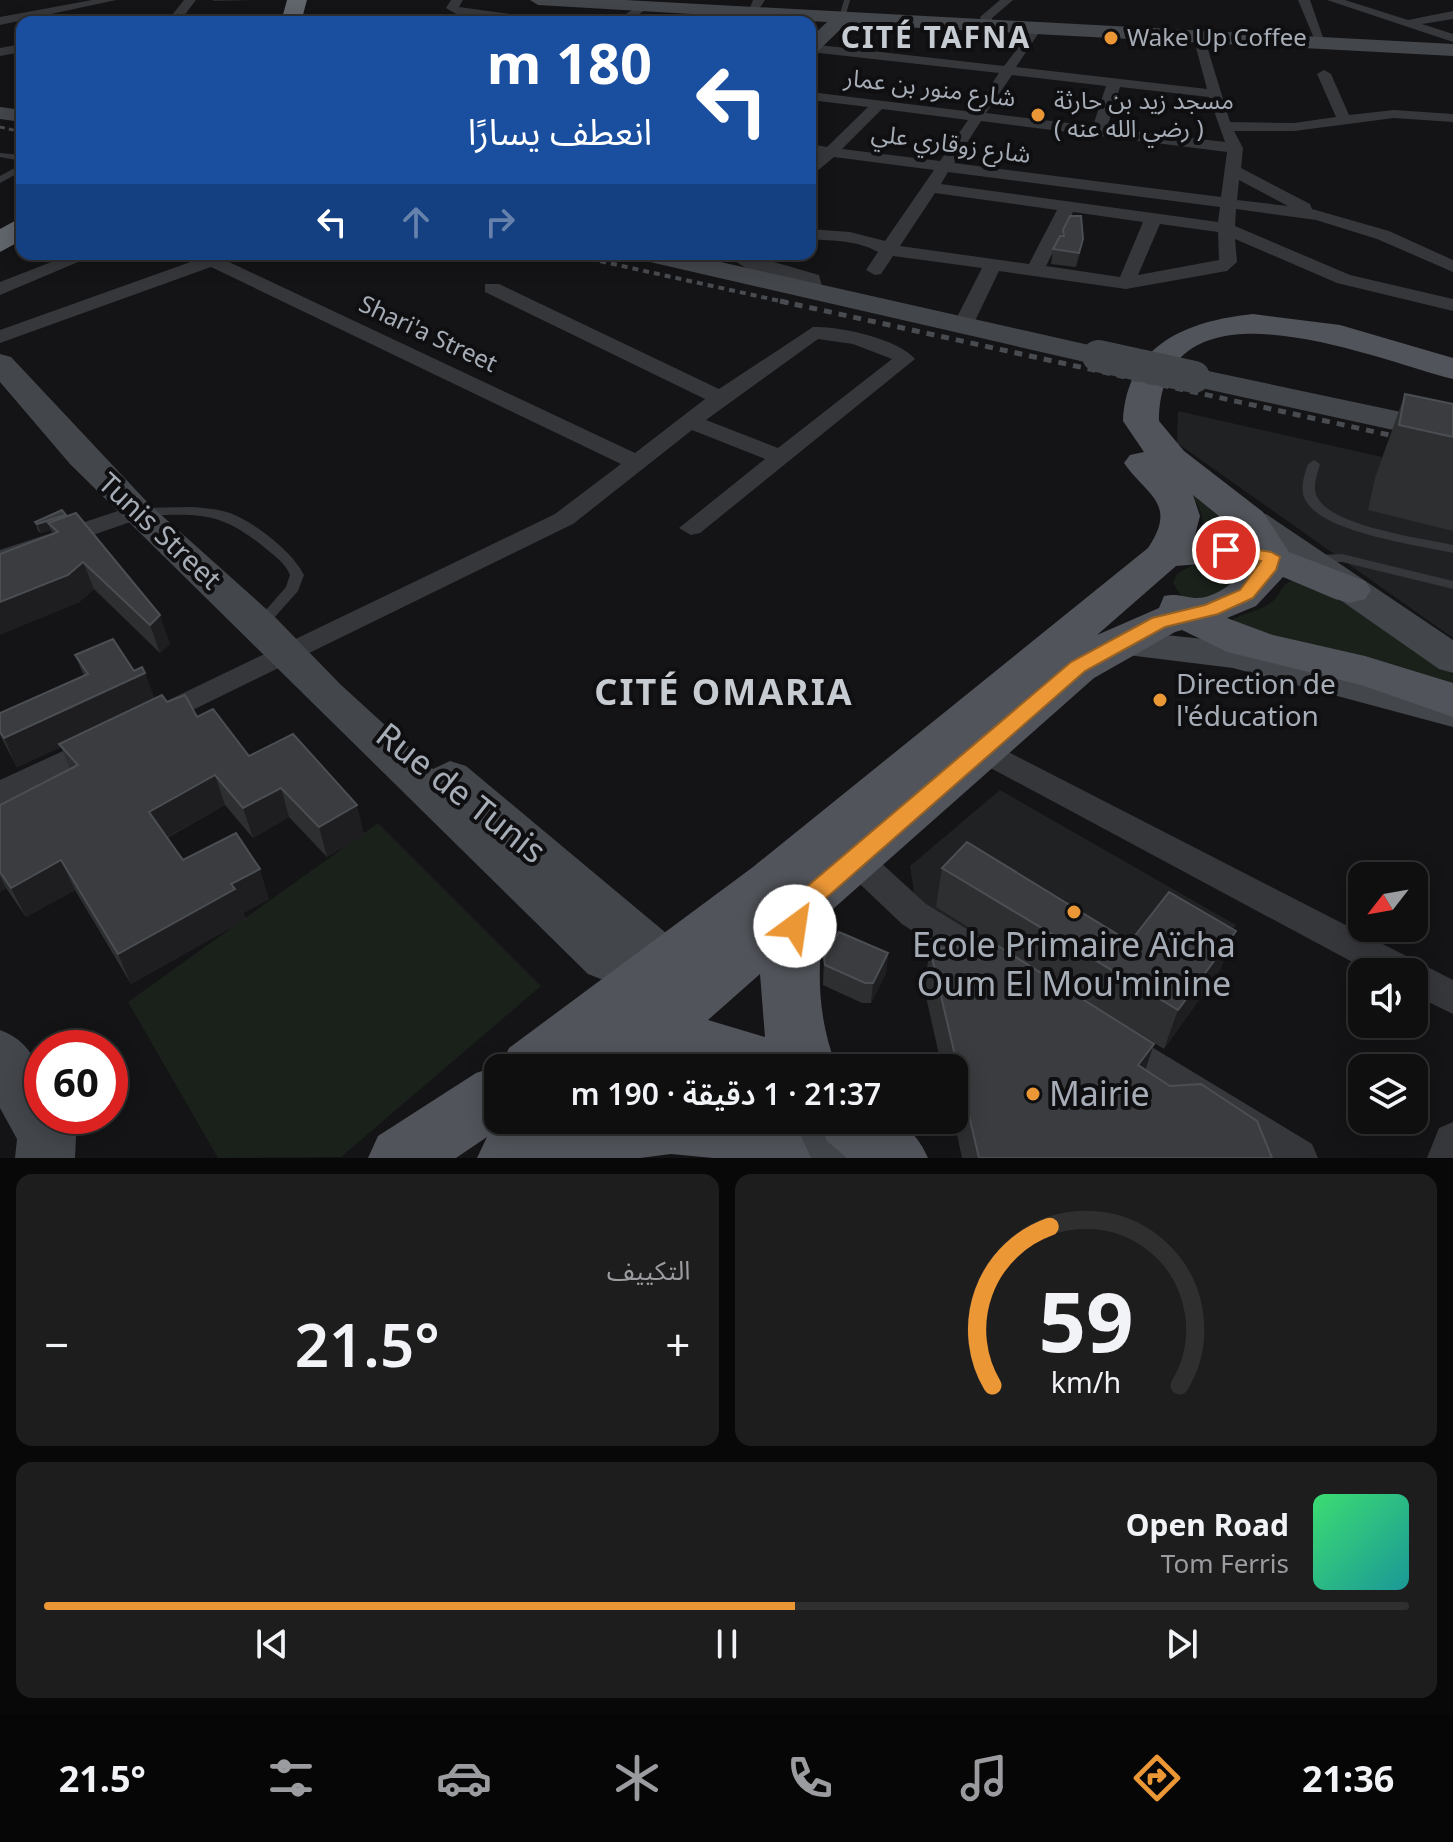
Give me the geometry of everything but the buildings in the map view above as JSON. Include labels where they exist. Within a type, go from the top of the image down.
[{"type":"highway","points":[[0,243],[16,231]]},
{"type":"main road","points":[[538,0],[645,6],[844,9],[988,26],[1453,50]]},
{"type":"main road","points":[[816,41],[844,9]]},
{"type":"main road","points":[[677,260],[1453,433]]},
{"type":"main road","points":[[1453,357],[1348,324],[1279,314],[1237,314],[1198,319],[1148,340],[1130,356],[1116,388],[1112,419],[1123,441],[1175,496],[1182,511],[1177,537],[1158,565],[1166,591],[1188,615],[1237,638],[1369,672],[1453,701]]},
{"type":"main road","points":[[1453,369],[1341,334],[1255,325],[1201,333],[1171,349],[1144,391],[1141,421],[1146,431],[1189,475],[1276,546],[1350,590],[1453,659]]},
{"type":"main road","name":"Tunis Street","points":[[0,363],[136,512],[260,625],[325,694]]},
{"type":"main road","points":[[622,1016],[670,979],[666,963],[929,754],[1163,556],[1203,549],[1276,546]]},
{"type":"main road","points":[[556,1054],[798,908],[1054,686],[1117,643],[1158,623],[1211,610],[1247,594],[1267,570],[1276,546]]},
{"type":"main road","points":[[1117,643],[1233,655],[1453,712]]},
{"type":"main road","name":"Rue de Tunis","points":[[325,694],[425,756],[666,963]]},
{"type":"main road","name":"Rue de Tunis","points":[[325,694],[622,1016]]},
{"type":"main road","points":[[798,908],[788,974],[788,1007],[800,1054]]},
{"type":"main road","points":[[622,1016],[741,1054]]},
{"type":"main road","points":[[0,1055],[47,1136],[45,1158]]},
{"type":"main road","points":[[401,1158],[484,1102]]},
{"type":"main road","points":[[564,1158],[614,1132],[645,1125],[677,1123],[709,1127],[741,1136],[778,1158]]},
{"type":"main road","points":[[510,1158],[535,1134]]},
{"type":"main road","points":[[819,1134],[848,1158]]},
{"type":"main road","points":[[867,1134],[895,1158]]},
{"type":"street","points":[[39,16],[110,0]]},
{"type":"street","points":[[175,16],[190,0]]},
{"type":"street","points":[[457,0],[452,8],[456,10],[510,16]]},
{"type":"street","points":[[988,26],[986,17],[1007,0]]},
{"type":"street","points":[[1304,0],[1322,43]]},
{"type":"street","points":[[1339,2],[1368,0]]},
{"type":"street","points":[[1339,2],[1453,38]]},
{"type":"street","points":[[629,16],[645,6]]},
{"type":"street","points":[[1407,24],[1453,15]]},
{"type":"street","points":[[875,270],[1005,70],[1036,28]]},
{"type":"street","points":[[816,235],[872,240],[888,250],[1126,283],[1221,267],[1228,262],[1226,228],[1235,148],[1224,126],[1199,36]]},
{"type":"street","points":[[816,49],[1216,94]]},
{"type":"street","points":[[1324,74],[1344,120]]},
{"type":"street","points":[[1099,130],[1114,83]]},
{"type":"street","name":"شارع منور بن عمار","points":[[816,97],[1235,148]]},
{"type":"street","points":[[816,167],[879,104]]},
{"type":"street","points":[[1224,126],[1294,127],[1394,114],[1453,118]]},
{"type":"street","points":[[1394,114],[1453,137]]},
{"type":"street","name":"شارع زوقاري علي","points":[[816,150],[1318,215]]},
{"type":"street","points":[[1233,170],[1318,215],[1383,235],[1453,267]]},
{"type":"street","points":[[930,187],[1226,228],[1280,254],[1344,279],[1453,305]]},
{"type":"street","points":[[1035,271],[1068,205]]},
{"type":"street","points":[[1301,207],[1368,216],[1453,250]]},
{"type":"street","points":[[1126,283],[1154,217]]},
{"type":"street","points":[[0,289],[71,260]]},
{"type":"street","points":[[0,337],[202,260]]},
{"type":"street","name":"Shari'a Street","points":[[221,260],[636,462]]},
{"type":"street","points":[[744,260],[755,266],[812,279],[814,291]]},
{"type":"street","points":[[963,325],[993,265]]},
{"type":"street","points":[[492,288],[531,310],[720,398]]},
{"type":"street","points":[[0,793],[564,519],[720,398],[819,332],[890,350],[905,359],[691,528]]},
{"type":"street","points":[[691,422],[781,457]]},
{"type":"street","points":[[0,559],[136,512]]},
{"type":"street","points":[[983,750],[1377,958]]},
{"type":"street","points":[[856,860],[914,914],[1020,981]]},
{"type":"street","points":[[1428,985],[1453,998]]},
{"type":"street","points":[[1086,1023],[1298,1158]]},
{"type":"street","points":[[1447,1158],[1453,1141]]},
{"type":"lane","points":[[1314,464],[1308,484],[1312,501],[1333,517],[1453,549]]},
{"type":"lane","points":[[136,512],[197,509],[231,516],[292,564],[297,575],[293,588],[260,625]]},
{"type":"lane","points":[[1276,546],[1342,558],[1453,585]]},
{"type":"shaded area","points":[[1178,411],[1453,473],[1453,638],[1177,443]]},
{"type":"shaded area","points":[[1172,475],[1252,542],[1208,542],[1202,533],[1199,508]]},
{"type":"shaded area","points":[[1201,560],[1246,566],[1255,573],[1226,600],[1184,600],[1173,583],[1177,574]]},
{"type":"shaded area","points":[[1296,580],[1316,584],[1453,675],[1453,701],[1233,627],[1233,619],[1270,603],[1284,586]]},
{"type":"shaded area","name":"Ecole Primaire Aïcha Oum El Mou'minine","points":[[1000,790],[1236,925],[1154,1046],[915,899],[910,866]]},
{"type":"shaded area","points":[[378,823],[541,986],[341,1157],[218,1158],[128,1002]]},
{"type":"railway","points":[[0,127],[16,131]]},
{"type":"railway","points":[[595,260],[789,303]]},
{"type":"railway","points":[[780,301],[1453,449]]},
{"type":"place","name":"Wake Up Coffee","points":[[1111,38]]},
{"type":"place","name":"مسجد زيد بن حارثة ( رضي الله عنه )","points":[[1038,115]]},
{"type":"place","name":"Direction de l'éducation","points":[[1160,700]]},
{"type":"place","name":"Ecole Primaire Aïcha Oum El Mou'minine","points":[[1074,912]]},
{"type":"place","name":"Mairie","points":[[1033,1094]]},
{"type":"district","name":"CITÉ TAFNA","points":[[936,38]]},
{"type":"district","name":"CITÉ OMARIA","points":[[724,692]]},
{"type":"route","points":[[795,926],[798,908],[1078,667],[1158,623],[1211,610],[1247,594],[1259,583],[1271,557],[1226,550]]}]
